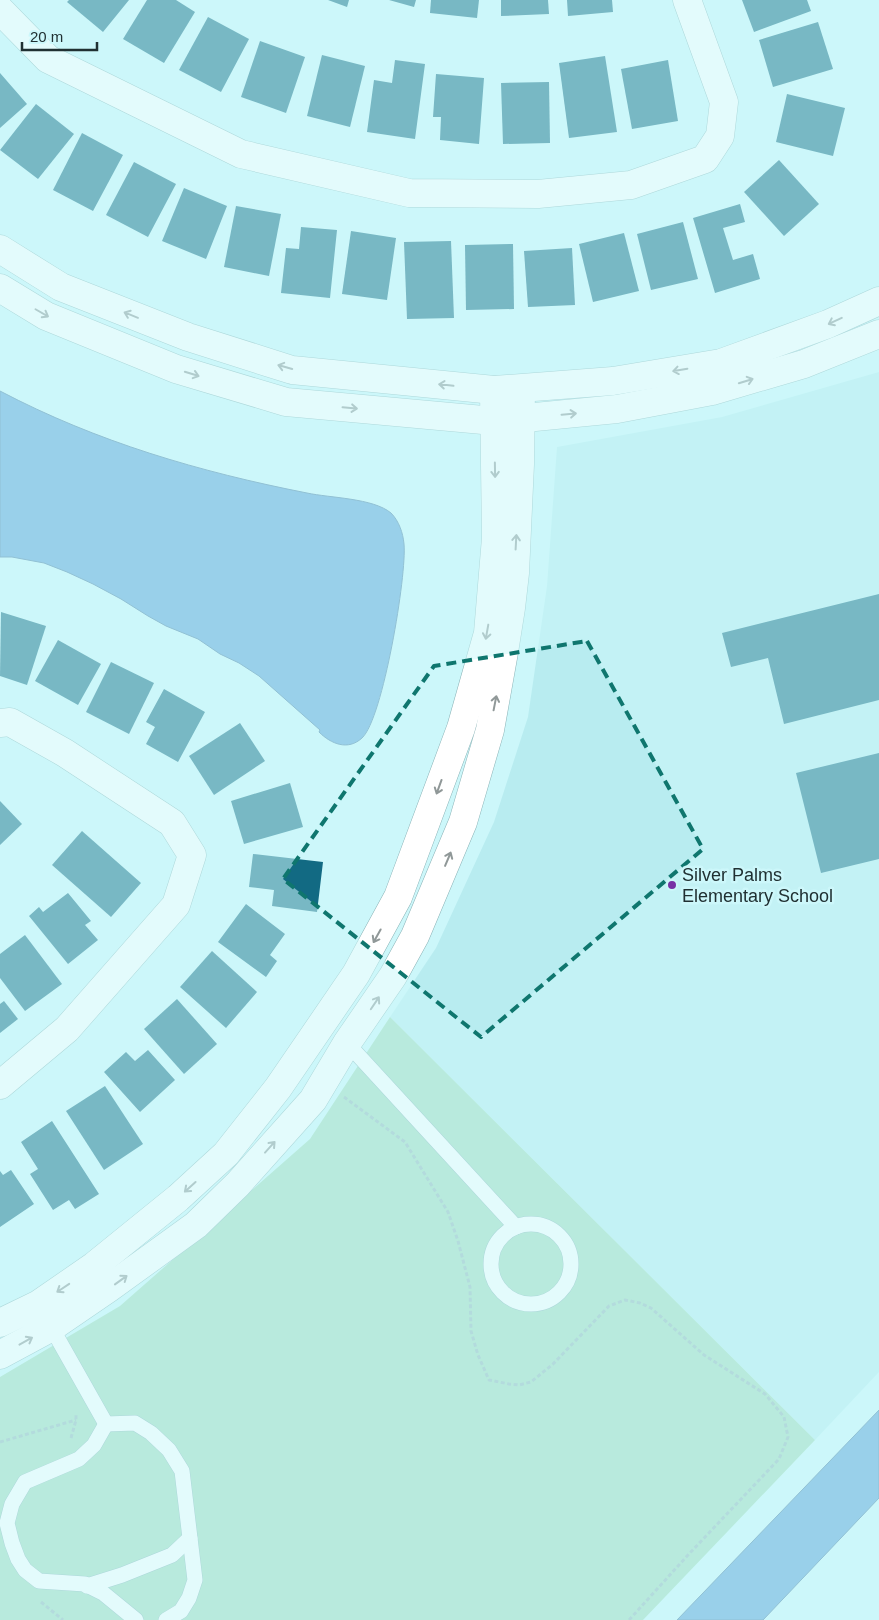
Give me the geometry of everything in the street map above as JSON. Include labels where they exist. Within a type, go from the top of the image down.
[{"type":"street","points":[[0,10],[48,59],[241,154],[408,193],[538,194],[631,185],[705,159],[720,136],[724,102],[687,0]]},
{"type":"street","points":[[0,249],[61,287],[188,338],[292,370],[508,390],[613,381],[721,363],[828,324],[879,301]]},
{"type":"street","points":[[0,288],[46,316],[176,369],[286,402],[508,420],[617,409],[712,391],[804,364],[879,334]]},
{"type":"street","points":[[0,1322],[45,1316],[110,1288],[196,1225],[238,1184],[313,1100],[392,976],[415,936],[463,822],[490,730],[511,608],[515,573],[508,390]]},
{"type":"street","points":[[0,1355],[45,1316],[94,1266],[178,1198],[226,1154],[278,1088],[356,974],[398,897],[461,728],[488,633],[508,420]]},
{"type":"street","points":[[0,1085],[67,1029],[176,905],[192,855],[172,823],[65,753],[5,723]]},
{"type":"lane","points":[[347,1044],[516,1227]]},
{"type":"lane","points":[[532,1224],[547,1227],[560,1236],[568,1249],[572,1264],[568,1280],[560,1293],[546,1302],[531,1304],[516,1301],[503,1292],[494,1279],[492,1264],[495,1248],[503,1235],[516,1227],[532,1224]]},
{"type":"lane","points":[[45,1316],[106,1424]]},
{"type":"lane","points":[[106,1424],[135,1423],[151,1433],[169,1450],[182,1471],[195,1580],[189,1598],[181,1611],[166,1620]]},
{"type":"lane","points":[[106,1424],[94,1445],[79,1458],[26,1482],[12,1504],[7,1523],[18,1559],[25,1570],[39,1581],[87,1586],[103,1593],[136,1620]]},
{"type":"lane","points":[[87,1586],[172,1556],[190,1538]]},
{"type":"path","points":[[340,1094],[405,1142],[448,1212],[470,1287],[471,1331],[478,1355],[489,1380],[514,1385],[531,1382],[553,1364],[609,1306],[625,1300],[652,1308],[704,1355],[765,1394],[784,1417],[788,1437],[779,1459],[629,1620]]},
{"type":"path","points":[[67,1442],[72,1436],[76,1413]]},
{"type":"path","points":[[0,1442],[76,1420]]},
{"type":"highlighted area","points":[[587,641],[703,849],[481,1037],[283,879],[434,666]]},
{"type":"shaded area","name":"Silver Palms Elementary School","points":[[879,372],[879,1372],[815,1440],[390,1017],[436,948],[494,822],[528,717],[547,586],[557,447],[722,417]]},
{"type":"green space","points":[[390,1017],[815,1440],[643,1620],[0,1620],[0,1377],[120,1306],[310,1139]]},
{"type":"water","points":[[0,391],[74,426],[188,465],[267,485],[316,495],[363,501],[374,504],[391,513],[402,531],[404,560],[402,584],[392,645],[378,704],[370,725],[362,738],[351,744],[334,743],[319,732],[320,730],[259,676],[198,639],[166,626],[93,584],[44,563],[12,557],[0,557]]},
{"type":"water","points":[[879,1410],[879,1498],[763,1620],[677,1620]]},
{"type":"building","points":[[69,0],[129,0],[103,32],[67,2]]},
{"type":"building","points":[[147,0],[176,0],[195,12],[164,63],[123,39]]},
{"type":"building","points":[[328,0],[349,0],[347,7]]},
{"type":"building","points":[[389,0],[416,0],[414,7]]},
{"type":"building","points":[[431,0],[479,0],[477,18],[430,13]]},
{"type":"building","points":[[501,0],[548,0],[549,14],[501,16]]},
{"type":"building","points":[[567,0],[612,0],[613,12],[568,16]]},
{"type":"building","points":[[742,0],[807,0],[811,11],[754,32]]},
{"type":"building","points":[[208,17],[249,39],[221,92],[179,70]]},
{"type":"building","points":[[818,22],[833,69],[773,87],[759,40]]},
{"type":"building","points":[[260,41],[305,57],[286,113],[241,97]]},
{"type":"building","points":[[322,55],[365,66],[350,127],[307,116]]},
{"type":"building","points":[[605,56],[617,132],[569,138],[559,63]]},
{"type":"building","points":[[395,60],[425,64],[415,139],[367,132],[374,80],[392,83]]},
{"type":"building","points":[[668,60],[678,121],[632,129],[621,69]]},
{"type":"building","points":[[0,73],[27,104],[0,128]]},
{"type":"building","points":[[436,74],[484,78],[479,144],[440,140],[441,117],[433,117]]},
{"type":"building","points":[[549,82],[550,143],[503,144],[501,83]]},
{"type":"building","points":[[787,94],[845,108],[833,156],[776,142]]},
{"type":"building","points":[[36,104],[74,134],[38,179],[0,150]]},
{"type":"building","points":[[82,133],[123,155],[93,211],[53,190]]},
{"type":"building","points":[[779,160],[819,204],[784,236],[744,192]]},
{"type":"building","points":[[134,162],[176,184],[148,237],[106,215]]},
{"type":"building","points":[[184,188],[227,206],[206,259],[162,241]]},
{"type":"building","points":[[740,204],[745,222],[723,228],[733,260],[753,254],[760,279],[715,293],[693,218]]},
{"type":"building","points":[[236,206],[281,214],[269,276],[224,267]]},
{"type":"building","points":[[683,222],[698,279],[651,290],[637,234]]},
{"type":"building","points":[[301,227],[337,230],[330,298],[281,293],[286,248],[299,249]]},
{"type":"building","points":[[351,231],[396,238],[387,300],[342,294]]},
{"type":"building","points":[[624,233],[639,291],[593,302],[579,244]]},
{"type":"building","points":[[451,241],[454,318],[407,319],[404,242]]},
{"type":"building","points":[[513,244],[514,309],[466,310],[465,245]]},
{"type":"building","points":[[572,248],[575,305],[528,307],[524,251]]},
{"type":"building","points":[[879,594],[879,700],[784,724],[768,658],[731,667],[722,633]]},
{"type":"building","points":[[1,612],[46,626],[27,685],[0,676]]},
{"type":"building","points":[[58,640],[101,664],[78,705],[35,681]]},
{"type":"building","points":[[111,662],[154,683],[129,734],[86,712]]},
{"type":"building","points":[[164,689],[205,712],[178,762],[146,744],[155,727],[146,722]]},
{"type":"building","points":[[240,723],[265,761],[214,795],[189,756]]},
{"type":"building","points":[[879,753],[879,859],[821,873],[796,773]]},
{"type":"building","points":[[290,783],[303,827],[244,844],[231,801]]},
{"type":"building","points":[[0,801],[22,824],[0,845]]},
{"type":"building","points":[[82,831],[141,883],[111,917],[52,865]]},
{"type":"building","points":[[253,854],[323,862],[317,912],[272,906],[274,890],[249,887]]},
{"type":"building","points":[[68,893],[91,921],[85,925],[98,940],[68,964],[29,916],[39,907],[43,912]]},
{"type":"building","points":[[246,904],[285,934],[270,955],[277,961],[266,977],[218,942]]},
{"type":"building","points":[[25,935],[62,984],[25,1011],[0,978],[0,954]]},
{"type":"building","points":[[212,951],[257,992],[226,1028],[180,987]]},
{"type":"building","points":[[177,999],[217,1044],[184,1074],[144,1029]]},
{"type":"building","points":[[4,1001],[18,1019],[0,1033],[0,1004]]},
{"type":"building","points":[[148,1050],[175,1080],[140,1112],[104,1072],[126,1052],[135,1061]]},
{"type":"building","points":[[105,1086],[143,1144],[104,1170],[66,1111]]},
{"type":"building","points":[[52,1121],[99,1194],[75,1209],[69,1200],[53,1210],[30,1174],[38,1169],[21,1142]]},
{"type":"building","points":[[11,1170],[34,1204],[0,1227],[0,1171],[3,1175]]},
{"type":"place","name":"Silver Palms Elementary School","points":[[672,885]]}]
